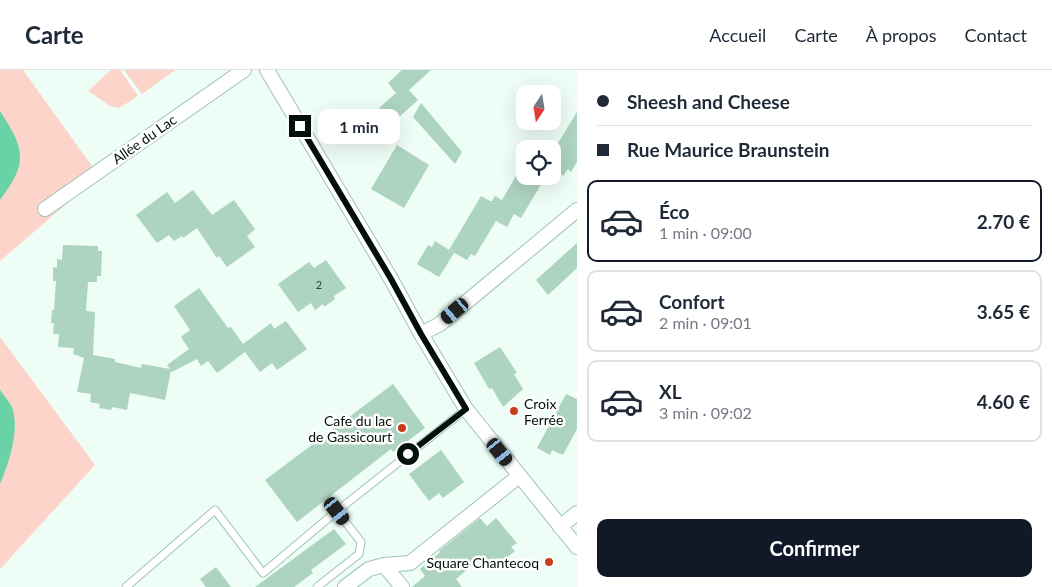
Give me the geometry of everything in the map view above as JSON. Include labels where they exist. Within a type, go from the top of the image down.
[{"type":"street","name":"Allée du Lac","points":[[45,209],[244,70]]},
{"type":"street","points":[[267,70],[466,409],[577,547]]},
{"type":"street","points":[[421,334],[440,324],[577,210]]},
{"type":"street","points":[[345,587],[370,569],[384,565],[410,563],[519,476]]},
{"type":"street","points":[[560,527],[577,513]]},
{"type":"street","points":[[384,565],[402,587]]},
{"type":"lane","points":[[126,587],[215,510],[263,573],[337,511],[466,409]]},
{"type":"lane","points":[[317,587],[359,554],[361,542],[337,511]]},
{"type":"shaded area","points":[[0,70],[23,70],[99,176],[0,261]]},
{"type":"shaded area","points":[[111,70],[120,70],[138,96],[119,108],[110,106],[88,91]]},
{"type":"shaded area","points":[[124,70],[175,70],[142,94]]},
{"type":"shaded area","points":[[0,111],[18,144],[20,159],[16,175],[0,200]]},
{"type":"shaded area","points":[[0,337],[95,465],[0,569]]},
{"type":"shaded area","points":[[0,390],[12,407],[15,428],[10,457],[0,484]]},
{"type":"building","points":[[402,70],[431,70],[409,90],[418,100],[370,143],[361,133],[383,113],[379,108],[396,93],[388,83]]},
{"type":"building","points":[[421,103],[462,152],[455,164],[413,117]]},
{"type":"building","points":[[577,112],[577,162],[571,172],[568,169],[563,176],[561,175],[560,140]]},
{"type":"building","points":[[397,145],[429,165],[404,208],[371,189]]},
{"type":"building","points":[[516,176],[516,185],[541,185],[521,218],[514,214],[507,227],[496,221],[475,256],[471,254],[467,260],[449,250],[481,196],[490,201],[495,196],[502,200]]},
{"type":"building","points":[[193,190],[212,215],[234,200],[255,229],[247,236],[255,247],[227,267],[219,256],[217,258],[197,228],[183,238],[182,236],[174,241],[169,235],[157,243],[136,215],[167,192],[175,203]]},
{"type":"building","points":[[435,241],[454,253],[439,277],[417,264],[428,245],[432,247]]},
{"type":"building","points":[[577,243],[577,268],[548,295],[536,280]]},
{"type":"building","points":[[63,245],[98,246],[98,251],[102,251],[101,276],[97,276],[97,282],[88,282],[86,311],[95,312],[93,355],[115,359],[115,362],[141,368],[142,364],[170,369],[167,365],[189,349],[181,337],[190,330],[174,306],[199,288],[228,328],[231,327],[243,344],[271,323],[274,329],[286,321],[307,349],[277,370],[272,363],[260,372],[245,352],[217,373],[208,361],[201,366],[197,359],[171,371],[165,400],[130,393],[127,410],[112,407],[111,410],[99,408],[100,404],[90,402],[91,394],[77,392],[84,358],[73,354],[74,348],[58,347],[59,334],[53,334],[54,323],[51,323],[56,281],[53,281],[53,267],[57,268],[57,259],[62,260]]},
{"type":"building","points":[[326,260],[346,288],[334,296],[335,299],[324,307],[323,304],[315,310],[311,303],[298,312],[278,284],[309,262],[314,268]]},
{"type":"building","points":[[500,347],[517,373],[514,374],[523,389],[503,407],[492,388],[489,389],[474,363]]},
{"type":"building","points":[[393,384],[425,428],[393,452],[391,449],[297,522],[265,480]]},
{"type":"building","points":[[566,394],[577,399],[577,429],[563,455],[552,450],[550,455],[537,448]]},
{"type":"building","points":[[441,450],[464,482],[443,498],[439,493],[429,501],[409,474]]},
{"type":"building","points":[[480,518],[487,526],[496,518],[517,543],[511,547],[515,551],[494,568],[492,564],[487,567],[480,559],[456,579],[462,587],[412,587],[425,576],[420,569]]},
{"type":"building","points":[[334,529],[346,544],[311,570],[313,573],[294,587],[255,587]]},
{"type":"building","points":[[216,567],[231,587],[206,587],[200,579]]},
{"type":"place","name":"Croix Ferrée","points":[[514,411]]},
{"type":"place","name":"Cafe du lac de Gassicourt","points":[[402,428]]},
{"type":"place","name":"Square Chantecoq","points":[[549,562]]},
{"type":"route","points":[[300,126],[329,172],[466,409],[408,454]]}]
